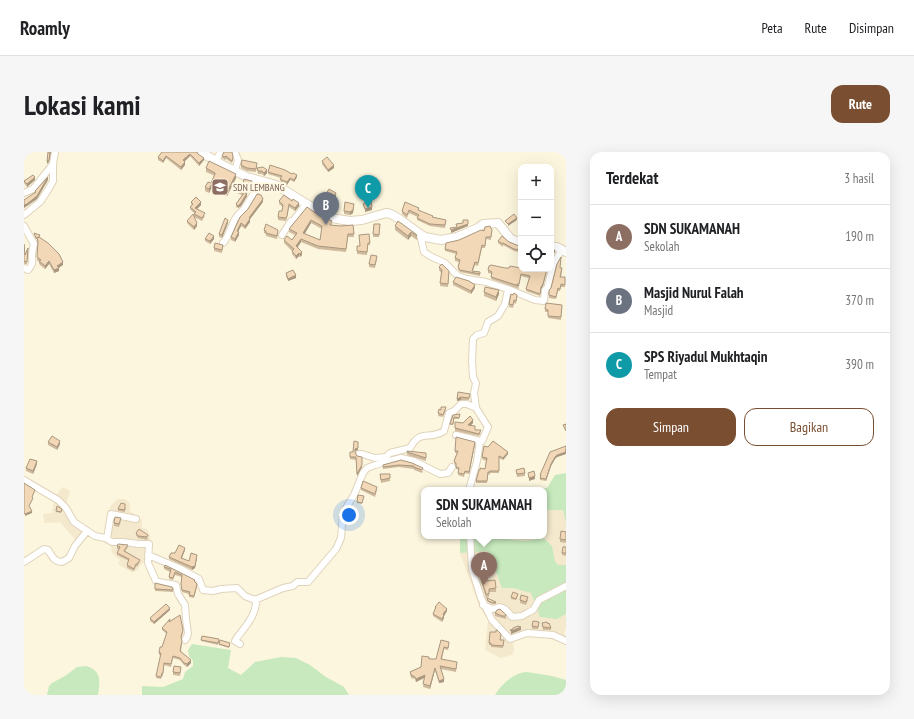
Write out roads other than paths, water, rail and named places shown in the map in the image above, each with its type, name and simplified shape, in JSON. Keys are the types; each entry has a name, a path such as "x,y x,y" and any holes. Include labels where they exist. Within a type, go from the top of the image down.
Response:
{"street":[{"path":"24,215 40,202 48,190 52,181 55,152"},
{"path":"201,152 215,161 247,177 276,185 332,218 350,221 362,220 386,213 398,218 425,237 441,240 457,237 478,228 483,224 498,223 511,239 518,242"},
{"path":"215,161 221,152"},
{"path":"235,152 238,160 235,171"},
{"path":"24,194 33,188 53,164"},
{"path":"223,243 231,231 234,220 243,210 254,191 268,182"},
{"path":"282,235 291,221 293,221 306,204"},
{"path":"24,226 34,244 32,265 28,270 24,268"},
{"path":"420,234 424,252 445,264 458,276 486,282 535,300 544,300 545,290 547,288 553,265 564,251 554,248"},
{"path":"470,487 477,461 480,441 482,441 488,427 476,408 474,393 476,383 473,377 472,361 473,338 477,334 484,333 488,322 498,316 505,304 508,289"},
{"path":"360,454 375,458 386,457 390,453 410,448 418,438 432,436 444,431 449,413 454,411 460,405 467,404 476,408"},
{"path":"456,435 480,441"},
{"path":"148,555 179,568 199,579 203,590 213,591 222,588 237,588 246,596 256,599 283,588 293,586 297,582 308,582 336,549 341,538 343,513 354,495 363,473 367,468 401,458 414,461 440,474 448,473 452,468"},
{"path":"24,480 58,500 66,508 74,522 97,537 107,539 110,542 139,544 148,543 148,563 156,581 176,585 178,594 186,605 188,633 185,640"},
{"path":"107,539 111,514 136,519"},
{"path":"24,562 44,549 48,550 57,562 62,562 69,558 76,544 87,530"},
{"path":"470,539 472,569 483,605 492,620 510,639 527,633 553,635 566,641"},
{"path":"483,605 492,609 499,606 509,611 512,617 522,616 532,610 539,600 566,586"},
{"path":"240,644 235,641 251,619 256,607 256,599"}],"place":[{"name":"SDN LEMBANG","path":"220,187"},
{"name":"SPS Riyadul Mukhtaqin","path":"368,208"},
{"name":"Masjid Nurul Falah","path":"326,225"},
{"name":"SDN SUKAMANAH","path":"484,585"}]}
